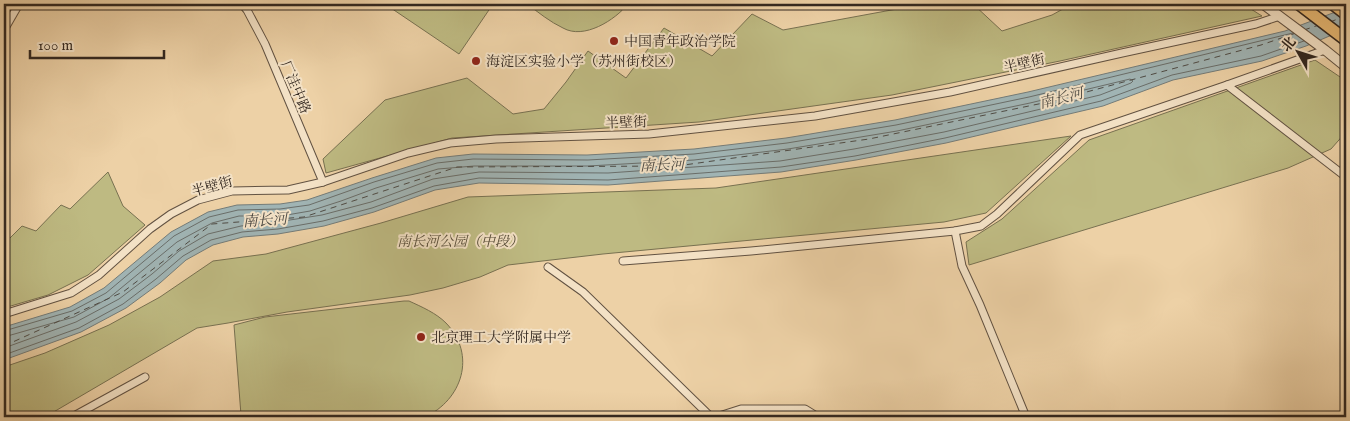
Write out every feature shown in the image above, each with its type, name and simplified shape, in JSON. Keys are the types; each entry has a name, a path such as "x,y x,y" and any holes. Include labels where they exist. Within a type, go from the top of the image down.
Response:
{"highway":[{"path":"1299,4 1345,39"},
{"path":"1333,4 1346,14"}],"street":[{"path":"4,30 19,4"},
{"name":"厂洼中路","path":"242,4 265,44 323,182"},
{"path":"1263,4 1284,18 1346,67"},
{"name":"半壁街","path":"4,314 71,292 99,275 150,229 171,214 198,200 232,191 288,190 323,182 408,153 450,143 496,139 649,134 815,116 950,92 1284,18"},
{"path":"623,261 751,251 955,231 981,226 997,214 1080,135 1325,50"},
{"path":"1227,85 1346,177"},
{"path":"955,231 962,266 1026,417"},
{"path":"548,267 583,292 711,417"},
{"path":"72,417 146,377"},
{"path":"716,417 741,408 796,408 805,409 818,417"}],"green space":[{"path":"385,4 493,4 459,54"},
{"path":"527,4 628,4 607,22 580,32 558,26"},
{"path":"924,4 973,4 1002,31 1052,15 1072,4 1243,4 1262,16 1060,61 892,95 699,122 452,138 326,173 323,159 385,100 467,78 513,114 544,109 588,51 626,78 664,28 712,56 752,14 783,30"},
{"path":"1315,60 1346,81 1346,132 1331,149 1288,168 969,265 966,242 1002,219 1089,140"},
{"name":"南长河公园（中段）","path":"1071,136 986,213 944,222 603,254 508,265 480,277 410,295 287,312 197,328 45,417 4,417 4,367 45,353 109,325 160,297 213,261 266,254 468,197 716,188"},
{"path":"108,172 123,206 145,225 88,275 48,295 4,308 4,244 22,226 36,231 61,205 70,209"},
{"path":"409,301 442,319 456,336 461,349 463,362 461,376 448,400 438,409 425,417 244,417 241,415 234,325 265,317"}],"water":[{"name":"南长河","path":"1346,8 1346,29 1306,46 1262,61 1173,80 1103,106 946,143 781,172 608,185 479,183 435,190 374,212 324,226 278,234 243,237 213,245 186,260 160,283 126,308 81,332 4,360 4,327 70,307 104,288 171,232 208,212 237,205 280,204 307,200 436,158 473,154 587,155 694,149 786,138 895,120 1028,92 1285,31"}],"ferry route":[{"path":"1330,22 1343,17"},
{"path":"1304,30 1319,25"},
{"path":"4,346 123,292 212,224 304,217 457,167 677,166 869,139 1053,101 1261,45 1296,33"}],"place":[{"name":"中国青年政治学院","path":"614,41"},
{"name":"海淀区实验小学（苏州街校区）","path":"476,61"},
{"name":"北京理工大学附属中学","path":"421,337"}]}
